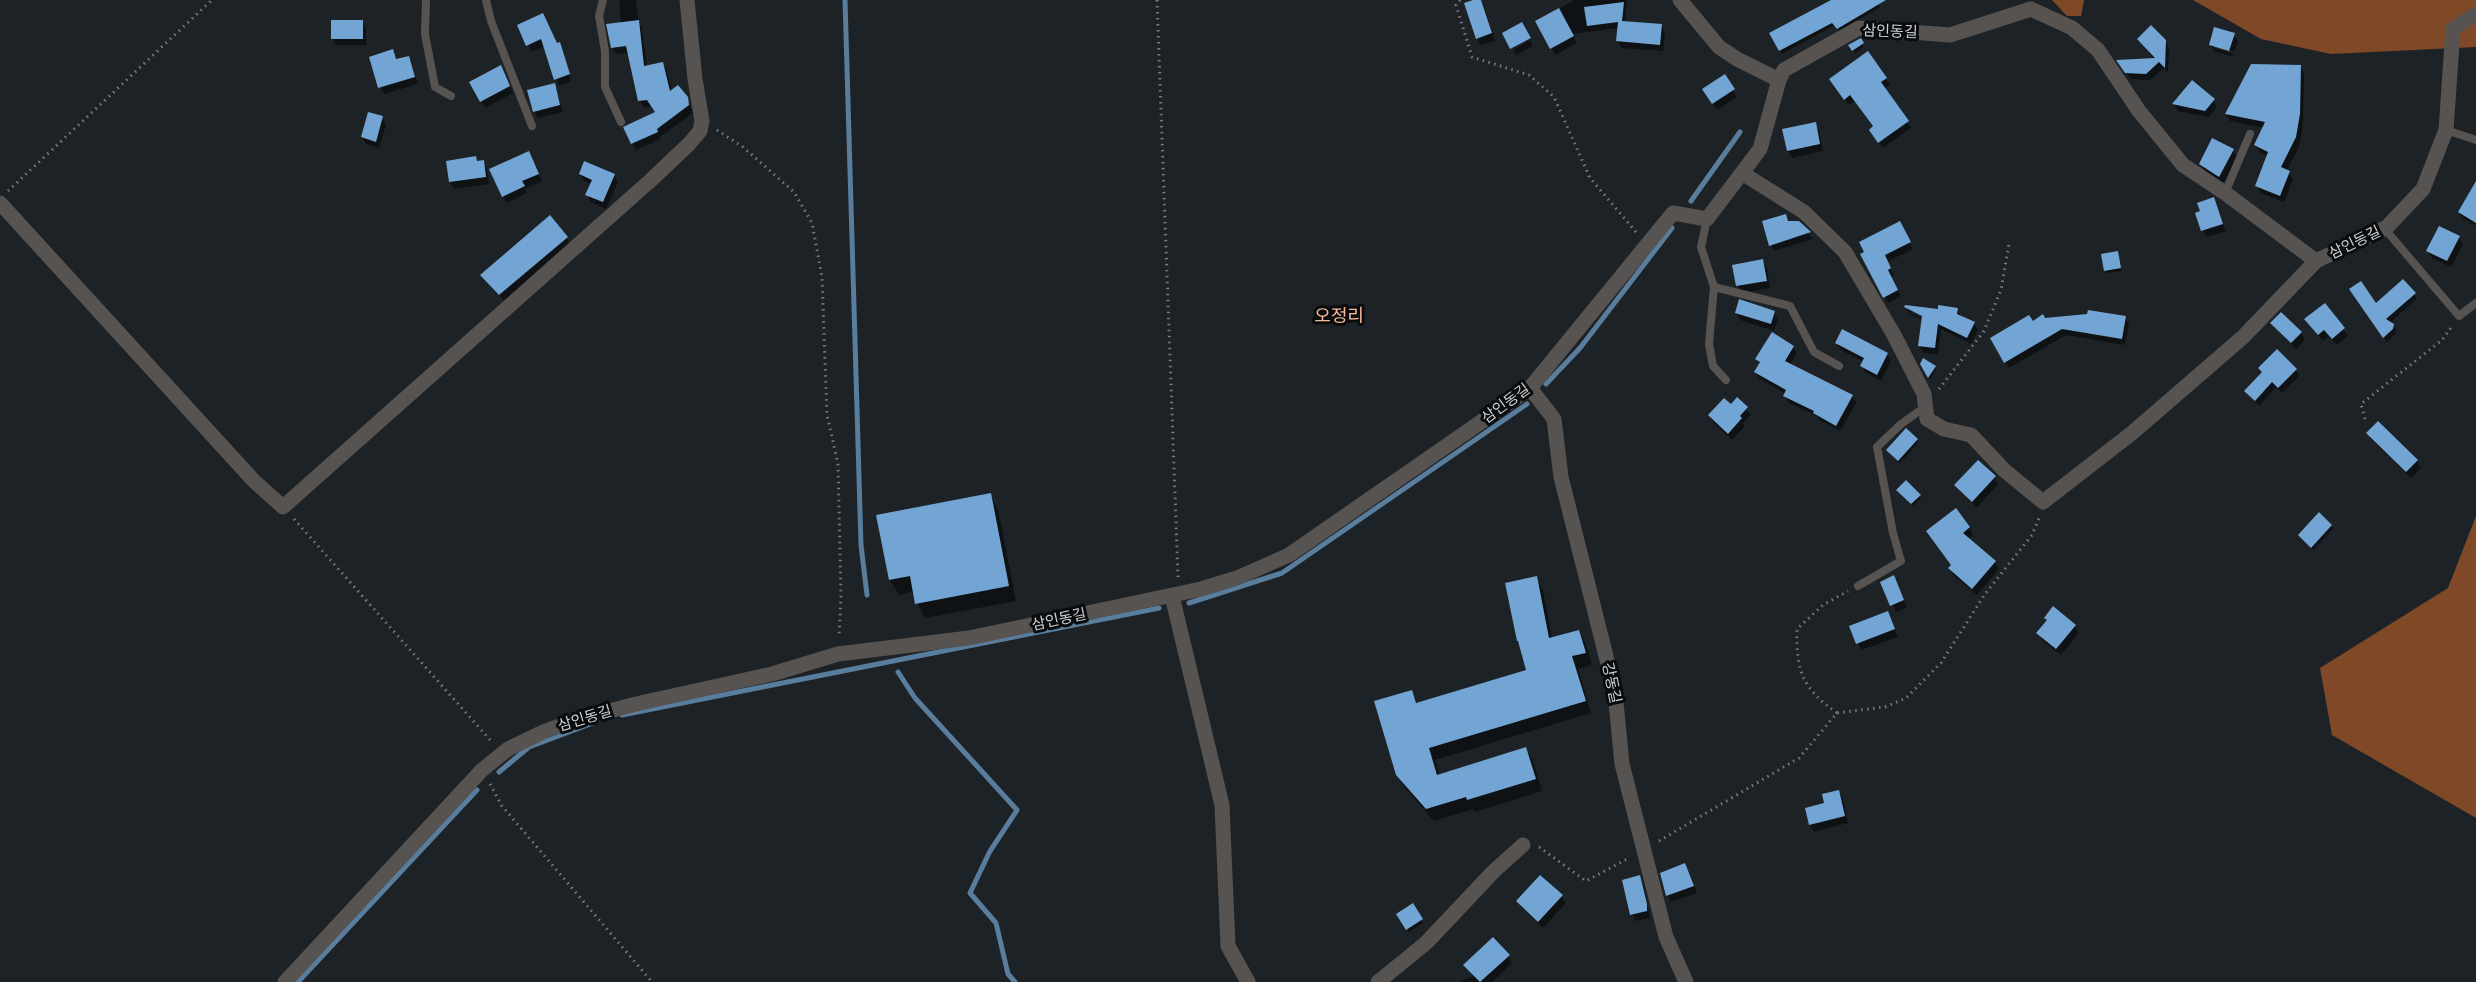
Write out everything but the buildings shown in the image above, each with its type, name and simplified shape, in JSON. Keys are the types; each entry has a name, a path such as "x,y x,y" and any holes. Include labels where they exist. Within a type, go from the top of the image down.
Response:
{"street":[{"path":"0,203 254,481 283,507 651,180 700,131 702,121 687,0"},
{"path":"1680,0 1719,47 1737,59 1779,80 1760,149 1707,219"},
{"name":"삼인동길","path":"1779,80 1784,70 1859,28 1950,35 2031,9 2072,28 2098,51 2139,111 2182,165 2225,193 2316,261 2384,228 2423,189 2446,130 2453,29 2476,14"},
{"path":"1742,173 1804,212 1845,252 1894,335 1923,394 1927,419 1944,429 1971,435 2004,470 2043,502 2132,433 2243,337 2316,261"},
{"name":"삼인동길","path":"285,982 482,770 502,753 543,732 576,720 636,704 772,674 838,654 969,638 1176,595 1237,578 1289,555 1530,388 1673,213 1707,219"},
{"name":"강동길","path":"1530,388 1554,419 1561,477 1615,692 1622,764 1666,937 1686,982"},
{"path":"1176,595 1222,804 1228,946 1248,982"},
{"path":"1378,982 1426,943 1494,871 1523,845"}],"lane":[{"path":"426,0 425,34 435,87 452,96"},
{"path":"486,0 491,21 532,126"},
{"path":"603,0 599,16 604,51 605,87 621,122"},
{"path":"2446,130 2476,140"},
{"path":"2225,193 2250,134"},
{"path":"1707,219 1701,247 1714,287 1709,344 1713,366 1726,380"},
{"path":"2384,228 2459,316 2476,303"},
{"path":"1714,287 1790,306 1814,352 1839,366"},
{"path":"1858,586 1902,561 1893,533 1877,447 1901,424 1925,407"}],"path":[{"path":"0,198 212,0"},
{"path":"1157,0 1176,595"},
{"path":"1460,0 1456,5 1472,57 1529,75 1554,97 1590,178 1647,245"},
{"path":"702,121 743,147 794,192 812,223 822,277 827,415 838,464 841,596 838,654"},
{"path":"1925,407 1984,331 2001,290 2009,244"},
{"path":"2365,419 2361,404 2442,340 2459,316"},
{"path":"1523,845 1542,847 1586,881 1799,758 1837,713 1885,707 1906,698 1941,663 1985,594 2032,535 2046,500"},
{"path":"283,507 502,753"},
{"path":"1837,713 1805,683 1796,654 1797,629 1823,605 1858,586"},
{"path":"482,770 502,806 652,982"}],"shaded area":[{"path":"2052,0 2084,0 2081,16 2067,16"},
{"path":"2193,0 2476,0 2476,47 2331,54 2261,39"},
{"path":"2476,516 2476,818 2332,735 2320,668 2448,588"}],"waterway":[{"path":"845,0 861,545 867,595"},
{"path":"1691,201 1740,132"},
{"path":"1546,384 1580,348 1672,228"},
{"path":"1189,603 1282,573 1527,404"},
{"path":"622,715 1159,608"},
{"path":"898,672 915,698 1017,810 990,851 970,893 996,923 1008,974 1015,982"},
{"path":"499,772 529,747 593,723"},
{"path":"298,982 477,790"}],"district":[{"name":"오정리","path":"1339,317"}]}
